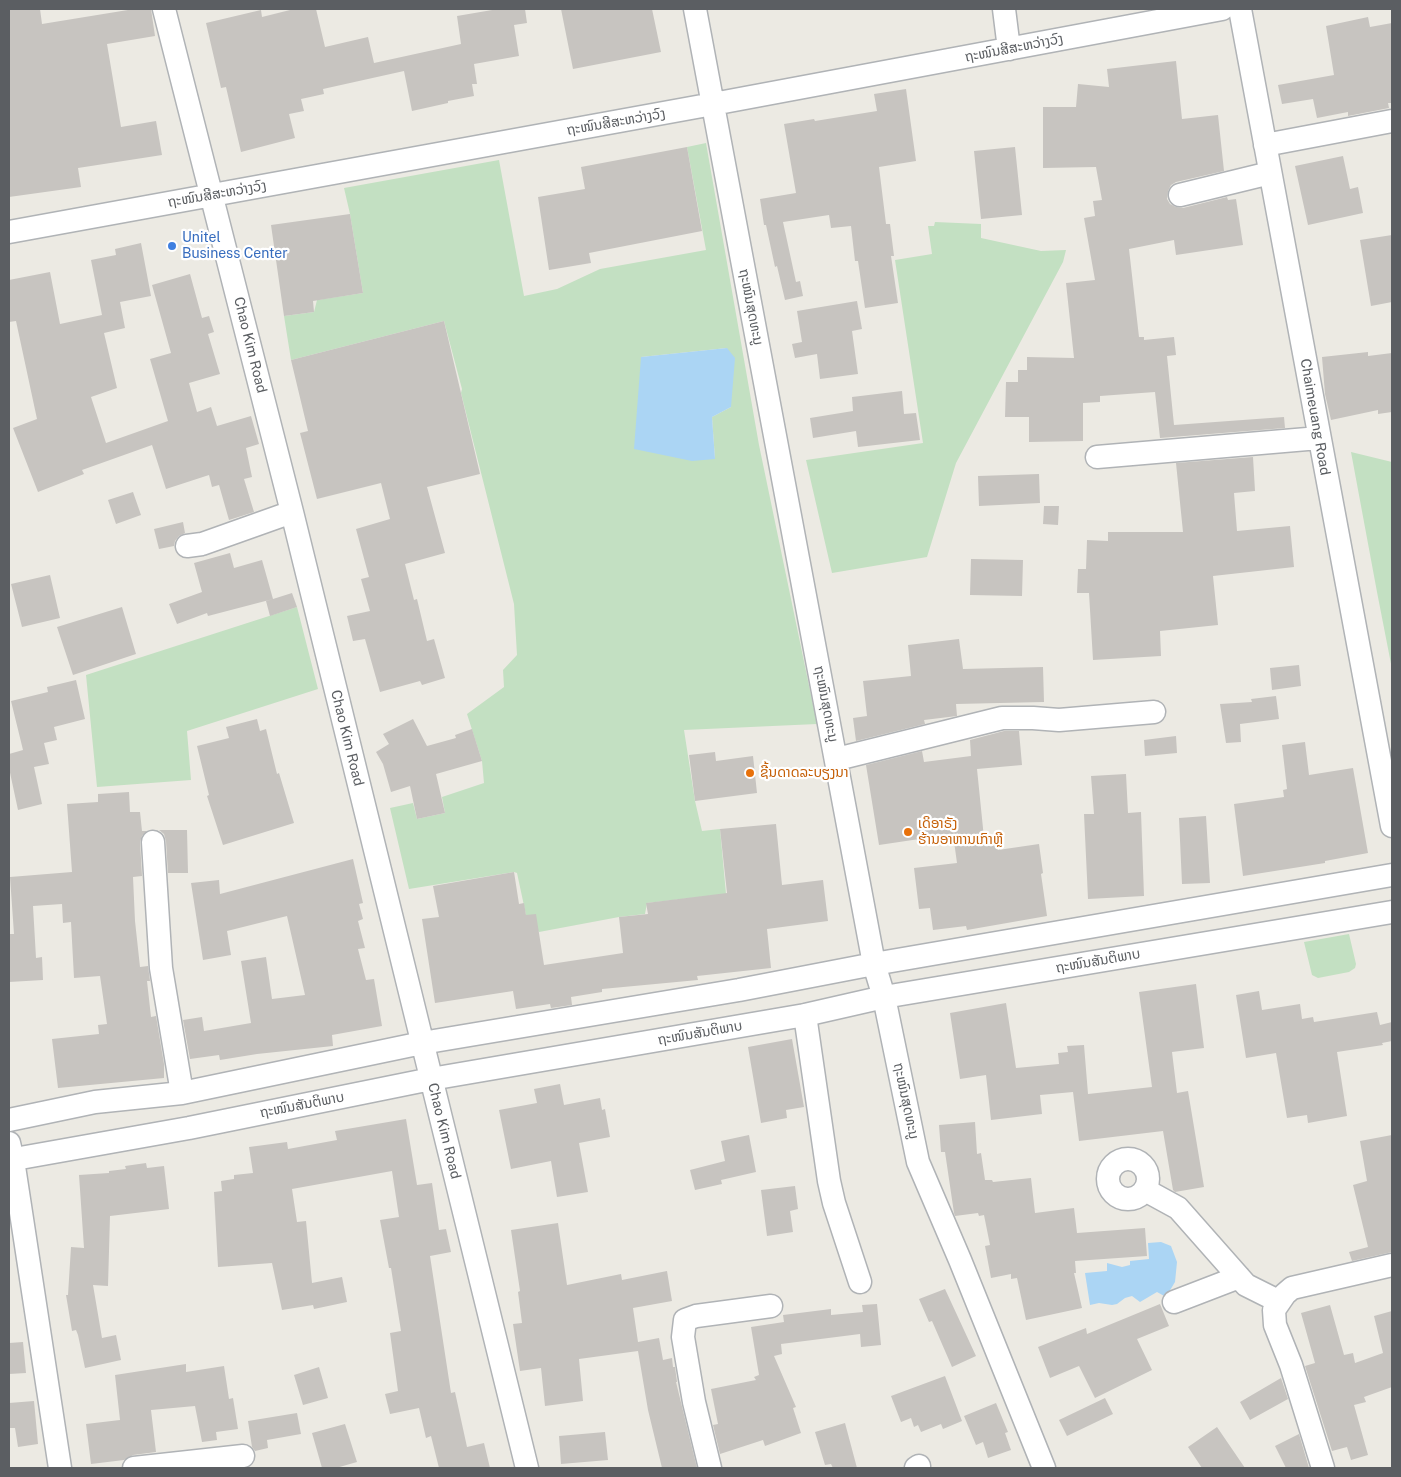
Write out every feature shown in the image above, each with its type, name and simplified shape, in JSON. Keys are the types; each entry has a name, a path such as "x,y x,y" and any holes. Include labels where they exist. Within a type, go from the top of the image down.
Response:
{"street":[{"name":"Chao Kim Road","path":"164,9 292,512 527,1468"},
{"name":"ຖະໜົນສຸດທະນູ","path":"695,9 874,964 884,997 918,1162 960,1260 1044,1468"},
{"path":"1004,9 1009,49"},
{"name":"ຖະໜົນສີສະຫວ່າງວົງ","path":"9,232 1222,9"},
{"name":"Chaimeuang Road","path":"1240,9 1392,826"},
{"path":"1180,195 1268,159 1392,121"},
{"path":"1268,159 1340,146"},
{"path":"1097,456 1319,438"},
{"path":"186,546 202,544 292,512"},
{"path":"837,759 1002,718 1059,720 1154,712"},
{"path":"153,842 161,968 182,1093"},
{"path":"9,1120 94,1102 182,1093 422,1043 739,990 874,964 1392,875"},
{"name":"ຖະໜົນສັນຕິພາບ","path":"10,1154 179,1130 431,1080 805,1014 884,997 1392,912"},
{"path":"805,1014 829,1181 834,1203 860,1282"},
{"path":"10,1154 60,1468"},
{"path":"1145,1190 1178,1208 1246,1285 1278,1302"},
{"path":"1323,1468 1291,1365 1275,1325 1274,1310 1278,1302 1292,1288 1392,1265"},
{"path":"1174,1302 1239,1277"},
{"path":"710,1468 694,1402 683,1337 685,1320 696,1316 771,1306"},
{"path":"134,1468 243,1456"}],"green space":[{"path":"706,143 759,445 817,724 684,730 695,801 702,831 720,829 726,894 647,903 645,914 539,932 526,915 517,873 514,872 409,889 390,808 413,803 417,819 445,813 442,797 484,783 482,761 467,714 504,687 503,670 517,655 514,604 444,321 291,360 284,316 314,312 317,300 363,293 344,188 499,160 524,296 557,289 600,269 706,250 687,147","holes":["727,348 731,407 712,417 715,459 641,357"]},
{"path":"935,222 981,224 981,238 1041,251 1066,250 1063,262 956,463 927,557 832,573 806,460 923,443 895,260 932,254 928,226 934,226"},
{"path":"1351,452 1392,462 1392,669 1377,592"},
{"path":"297,607 318,689 187,731 191,780 97,787 86,675"},
{"path":"1349,934 1356,964 1355,968 1349,972 1318,978 1312,975 1304,942"}],"water":[{"path":"727,348 735,358 731,407 712,417 715,459 692,461 634,449 641,357"},
{"path":"1161,1242 1171,1246 1177,1262 1175,1282 1166,1297 1157,1292 1140,1302 1132,1296 1125,1298 1117,1304 1099,1303 1090,1305 1085,1273 1107,1271 1107,1263 1122,1267 1130,1265 1130,1261 1149,1259 1148,1243"}],"building":[{"path":"9,9 40,9 42,24 134,9 151,9 155,36 107,44 121,127 156,121 162,155 78,168 81,187 9,197"},
{"path":"294,9 316,9 325,47 368,37 374,63 461,44 457,16 498,9 525,9 527,23 514,25 519,56 474,64 477,84 472,84 474,96 412,111 404,71 323,89 324,94 301,99 304,111 289,114 295,138 241,152 226,87 221,88 206,23 261,10 262,17"},
{"path":"561,9 652,9 661,52 573,69"},
{"path":"1368,17 1370,27 1392,23 1392,103 1388,103 1389,108 1348,116 1348,112 1317,118 1313,99 1282,104 1278,85 1334,75 1326,26"},
{"path":"1176,61 1182,119 1218,115 1224,171 1176,182 1171,185 1167,199 1170,204 1183,208 1227,197 1228,200 1236,199 1243,245 1176,255 1174,240 1129,249 1139,337 1144,337 1144,340 1174,337 1176,355 1167,356 1174,425 1284,417 1285,428 1160,438 1155,392 1100,396 1100,402 1083,403 1083,441 1029,442 1029,417 1005,417 1006,382 1018,382 1018,370 1027,370 1027,357 1074,358 1066,283 1095,280 1084,218 1095,216 1093,201 1102,200 1096,167 1043,168 1043,107 1076,107 1078,84 1109,87 1107,69"},
{"path":"906,89 916,161 879,167 886,224 890,224 894,256 891,256 898,303 865,308 858,261 855,261 851,226 831,228 829,215 783,222 796,282 800,281 803,296 785,300 777,266 775,267 766,225 764,225 760,199 796,193 784,124 877,111 874,94"},
{"path":"687,147 702,231 589,253 591,263 549,270 538,197 585,189 581,167"},
{"path":"1015,147 1022,215 981,219 974,151"},
{"path":"1343,156 1350,189 1358,187 1363,213 1308,225 1295,166"},
{"path":"350,214 363,293 313,301 314,312 284,316 271,225"},
{"path":"1392,235 1392,302 1371,306 1360,240"},
{"path":"141,243 151,296 120,302 125,328 104,333 117,388 91,397 106,443 168,421 150,359 171,353 152,285 190,274 202,318 209,316 214,332 208,334 220,374 189,383 197,412 211,407 217,426 251,416 259,444 246,448 252,477 244,479 254,512 229,520 219,485 212,487 209,475 166,489 152,445 82,470 84,474 38,492 13,428 37,419 16,321 9,322 9,280 50,272 60,324 102,315 91,260 116,255 115,249"},
{"path":"857,301 862,329 852,331 858,374 820,379 817,354 795,358 792,344 802,342 797,311"},
{"path":"444,321 480,474 427,487 445,553 405,564 414,600 417,599 427,641 434,639 445,678 422,685 420,681 380,692 365,639 353,641 347,616 370,611 361,579 369,577 356,529 390,519 381,483 317,499 300,433 308,431 291,360"},
{"path":"1368,352 1368,356 1392,353 1392,412 1378,414 1378,410 1331,420 1325,394 1322,357"},
{"path":"902,391 904,414 916,413 920,440 858,447 856,431 813,438 810,418 853,411 852,397"},
{"path":"1253,457 1255,491 1234,493 1237,531 1290,526 1294,567 1213,576 1218,625 1160,631 1161,656 1093,660 1089,593 1077,593 1078,569 1086,569 1087,540 1108,541 1108,532 1183,532 1176,463"},
{"path":"1039,474 1040,503 979,506 978,476"},
{"path":"133,492 141,515 116,524 108,500"},
{"path":"1044,506 1059,506 1058,525 1043,524"},
{"path":"183,522 185,533 179,536 174,546 159,549 154,529"},
{"path":"230,553 234,568 262,560 273,599 208,616 207,613 177,624 169,604 202,592 194,563"},
{"path":"971,559 1023,560 1022,596 970,595"},
{"path":"50,575 60,618 22,627 11,584"},
{"path":"292,593 297,607 270,616 266,601"},
{"path":"122,607 136,654 73,675 57,627"},
{"path":"959,639 963,669 1043,667 1044,702 956,704 957,716 924,720 925,724 856,741 853,718 867,716 863,681 911,676 908,645"},
{"path":"1299,665 1301,686 1272,690 1270,668"},
{"path":"76,680 85,719 54,727 57,740 44,743 49,764 34,767 42,804 18,810 9,768 9,754 23,750 11,701 48,692 47,687"},
{"path":"1276,696 1279,719 1240,724 1241,742 1226,743 1220,704 1252,702 1251,699"},
{"path":"257,719 260,731 266,729 277,774 279,773 294,823 223,845 207,796 209,795 197,746 229,738 226,727"},
{"path":"413,719 427,746 456,738 455,735 472,729 482,761 436,774 445,813 417,819 410,786 391,792 383,764 376,752 389,744 383,734"},
{"path":"1004,731 1019,731 1022,765 977,769 984,838 996,836 998,850 1039,844 1047,916 967,930 966,926 933,930 930,908 919,909 914,868 957,863 953,834 879,845 866,765 922,751 924,762 971,756 970,740"},
{"path":"1176,736 1177,753 1145,756 1144,740"},
{"path":"1305,742 1309,775 1353,768 1368,853 1325,861 1325,863 1243,876 1234,804 1284,797 1283,790 1287,789 1282,745"},
{"path":"715,752 716,761 753,756 757,793 695,801 689,755"},
{"path":"1126,774 1128,813 1141,812 1144,896 1088,899 1084,814 1094,814 1091,776"},
{"path":"129,792 130,812 140,812 142,831 147,831 142,836 140,842 142,876 133,877 135,921 140,967 148,966 150,981 147,981 151,1017 156,1016 164,1064 164,1078 58,1088 52,1039 99,1034 98,1025 107,1024 100,976 74,978 71,922 63,923 62,904 33,906 36,958 42,957 43,980 9,982 9,934 14,934 10,877 72,872 67,804 98,802 98,794"},
{"path":"1206,816 1210,883 1182,884 1179,818"},
{"path":"776,824 782,885 823,880 828,921 767,929 771,968 697,976 698,980 602,989 602,992 571,997 572,1005 551,1008 550,1004 516,1009 513,991 435,1003 422,919 439,917 433,886 514,872 519,904 524,903 526,915 536,914 544,965 623,953 619,917 648,914 646,903 727,893 720,829"},
{"path":"159,830 187,830 188,873 168,873 166,841 164,834"},
{"path":"353,859 363,903 359,904 363,919 358,921 365,948 358,949 366,980 374,979 382,1026 332,1035 333,1046 220,1060 219,1055 190,1059 183,1020 202,1017 204,1031 251,1023 241,961 266,957 272,999 305,995 287,916 227,931 231,955 203,960 191,883 219,880 220,894"},
{"path":"1196,984 1204,1048 1172,1052 1177,1093 1188,1091 1204,1187 1175,1192 1173,1190 1163,1131 1079,1141 1073,1092 1040,1095 1042,1114 991,1120 986,1075 960,1079 950,1013 1006,1003 1016,1068 1059,1064 1058,1053 1068,1052 1067,1046 1084,1045 1088,1094 1152,1087 1139,992"},
{"path":"1259,991 1262,1010 1300,1004 1302,1019 1313,1017 1314,1022 1377,1012 1380,1025 1392,1022 1392,1041 1382,1043 1383,1045 1337,1052 1347,1116 1308,1123 1307,1115 1287,1118 1276,1053 1246,1058 1236,995"},
{"path":"792,1039 804,1107 786,1110 787,1118 761,1123 748,1047"},
{"path":"560,1084 564,1105 600,1098 602,1110 605,1109 610,1137 579,1143 588,1192 557,1197 551,1161 511,1169 499,1110 537,1103 534,1089"},
{"path":"406,1119 417,1185 432,1183 439,1230 446,1229 451,1252 430,1256 451,1393 455,1392 467,1447 484,1443 490,1468 439,1468 431,1436 426,1438 419,1408 390,1414 385,1394 398,1391 390,1333 401,1331 391,1268 389,1268 380,1220 399,1217 392,1171 292,1189 297,1222 306,1221 312,1283 342,1277 347,1302 314,1309 313,1305 282,1310 272,1263 218,1267 214,1192 222,1191 221,1181 234,1179 234,1175 253,1173 249,1147 287,1142 288,1149 337,1140 335,1131"},
{"path":"975,1122 977,1154 981,1153 985,1180 992,1180 993,1182 1031,1178 1035,1213 1074,1208 1077,1233 1145,1228 1147,1256 1075,1261 1076,1273 1074,1273 1082,1308 1026,1320 1017,1278 1011,1279 1011,1274 991,1278 985,1246 990,1245 984,1215 979,1216 978,1213 955,1216 954,1213 945,1152 941,1152 939,1125"},
{"path":"749,1135 756,1172 721,1180 722,1184 695,1190 690,1170 725,1161 721,1141"},
{"path":"1392,1135 1392,1252 1352,1261 1349,1252 1368,1247 1353,1185 1367,1181 1360,1141"},
{"path":"146,1163 147,1168 164,1166 169,1209 110,1216 108,1286 93,1285 102,1338 116,1335 121,1360 85,1368 78,1335 76,1330 72,1331 66,1295 68,1295 71,1247 84,1248 79,1175 109,1173 109,1171 126,1169 125,1166"},
{"path":"795,1186 798,1209 790,1211 793,1232 767,1236 761,1190"},
{"path":"558,1223 567,1285 621,1274 622,1280 667,1271 672,1301 633,1308 638,1342 659,1338 663,1360 672,1358 697,1468 662,1468 648,1410 638,1351 579,1359 583,1401 545,1406 541,1368 520,1371 513,1324 522,1323 518,1292 520,1291 511,1230"},
{"path":"945,1289 976,1356 952,1367 932,1321 929,1322 919,1299"},
{"path":"877,1304 881,1345 861,1347 860,1334 781,1344 782,1354 774,1356 796,1407 793,1408 801,1433 765,1446 763,1440 720,1454 713,1425 718,1424 711,1389 756,1380 754,1377 759,1375 751,1327 784,1322 783,1315 831,1309 831,1315 863,1312 862,1305"},
{"path":"1160,1304 1169,1326 1137,1339 1152,1370 1095,1398 1079,1366 1050,1378 1038,1347 1086,1328 1087,1334"},
{"path":"1330,1305 1344,1355 1353,1353 1355,1363 1383,1353 1374,1316 1392,1311 1392,1387 1364,1397 1366,1402 1354,1405 1368,1455 1351,1460 1347,1447 1332,1451 1305,1366 1315,1363 1301,1313"},
{"path":"23,1342 26,1373 9,1374 9,1343"},
{"path":"186,1364 186,1372 224,1366 229,1399 233,1398 238,1429 216,1432 217,1440 202,1442 195,1406 151,1410 156,1452 133,1455 124,1460 91,1464 86,1424 120,1420 115,1375"},
{"path":"319,1367 328,1398 303,1405 294,1375"},
{"path":"945,1376 962,1421 943,1429 941,1424 921,1432 918,1425 914,1427 911,1418 901,1422 891,1396"},
{"path":"1281,1378 1288,1399 1250,1420 1240,1402"},
{"path":"1105,1398 1113,1414 1067,1436 1059,1420"},
{"path":"34,1401 38,1444 18,1447 15,1428 9,1428 9,1403"},
{"path":"996,1403 1008,1432 1005,1433 1011,1450 988,1458 983,1442 976,1445 964,1416"},
{"path":"297,1413 301,1434 267,1440 268,1448 255,1451 252,1447 248,1421"},
{"path":"845,1423 857,1468 833,1468 831,1464 825,1465 815,1432"},
{"path":"345,1424 357,1462 336,1468 322,1468 312,1433"},
{"path":"1217,1427 1245,1468 1202,1468 1188,1447"},
{"path":"605,1432 608,1460 561,1464 559,1436"},
{"path":"1299,1434 1309,1468 1286,1468 1275,1446"}],"place":[{"name":"Unitel Business Center","path":"172,246"},
{"name":"ຊີ້ນດາດລະບຽງນາ","path":"750,773"},
{"name":"ເດິອາຣັງ ຮ້ານອາຫານເກົາຫຼີ","path":"908,832"}]}
